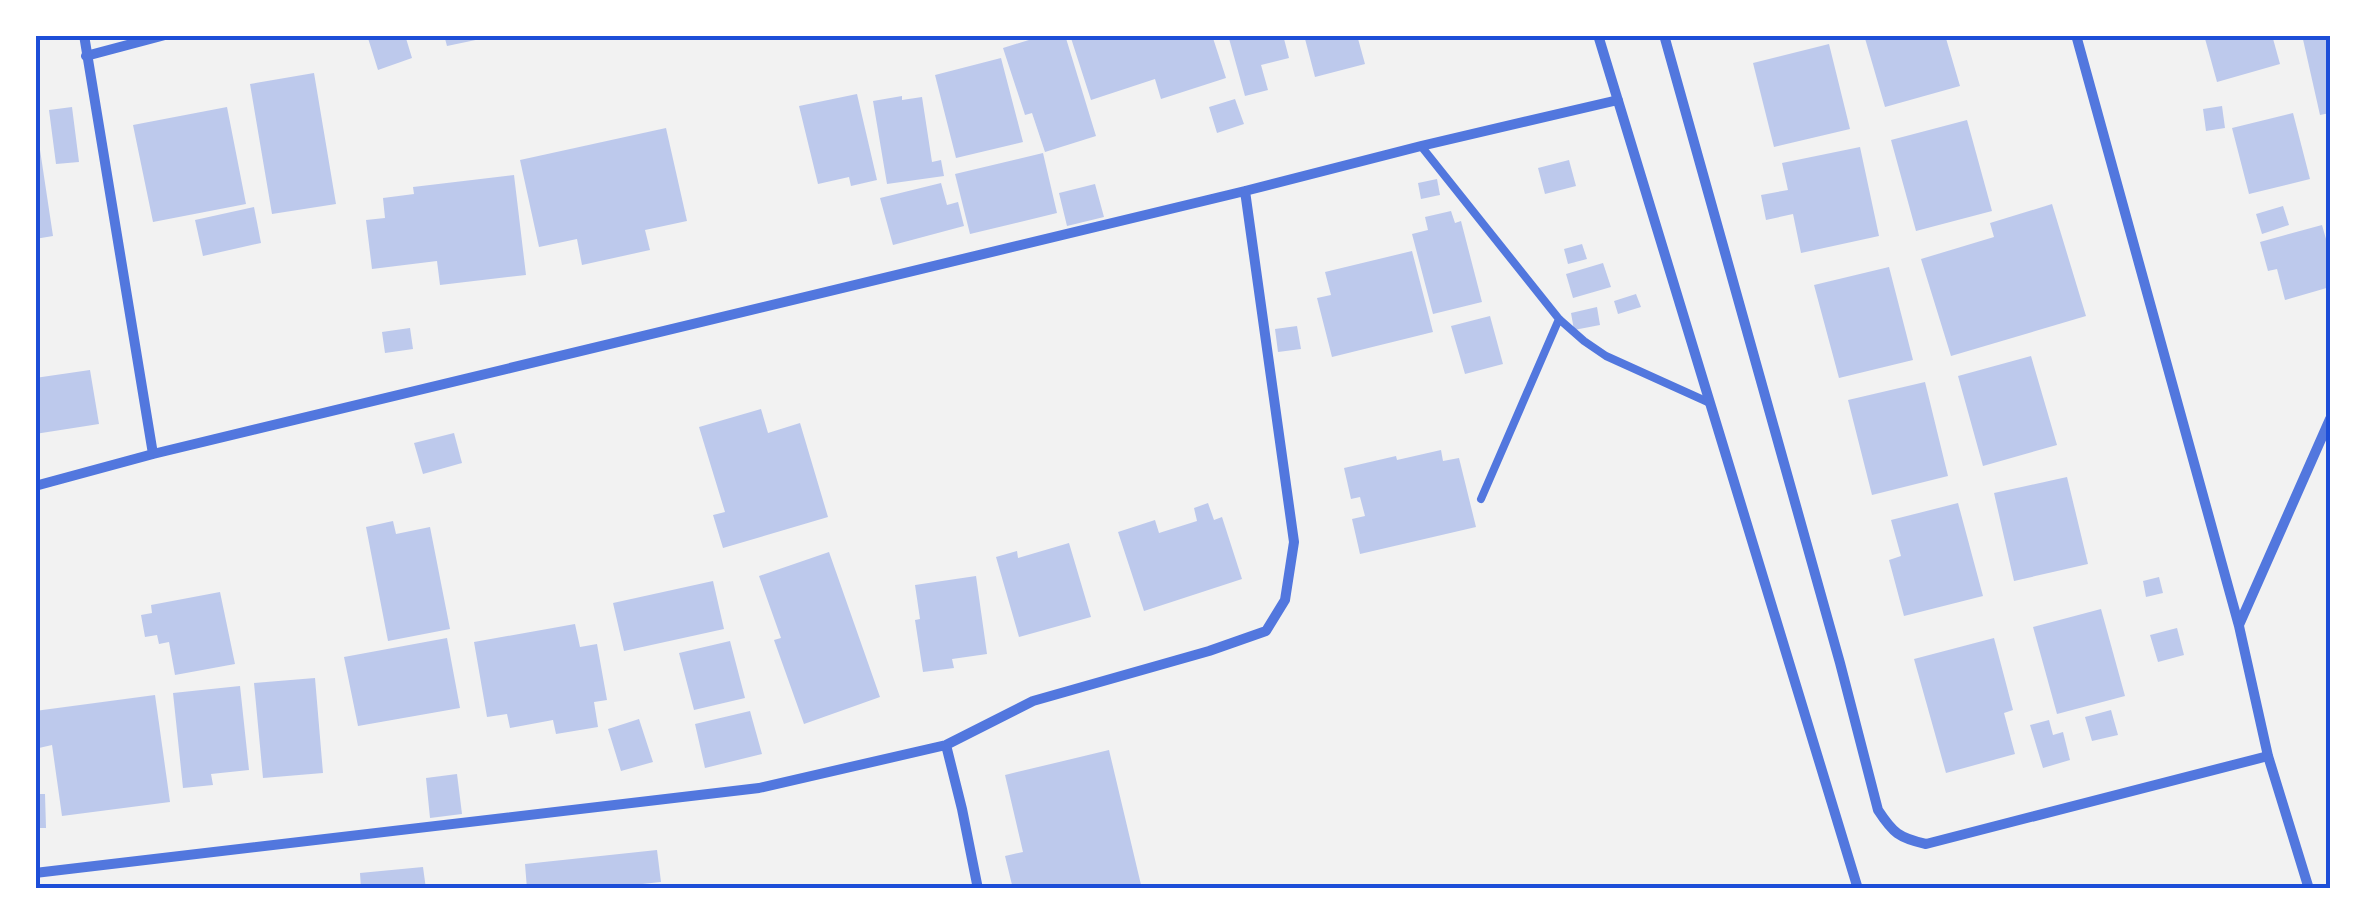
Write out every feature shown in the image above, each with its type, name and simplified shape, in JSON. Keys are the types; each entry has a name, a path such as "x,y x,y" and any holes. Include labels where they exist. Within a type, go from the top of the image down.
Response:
{"street":[{"path":"84,35 153,454"},
{"path":"86,56 165,35"},
{"path":"1598,35 1858,889"},
{"path":"1664,35 1878,810 1890,828 1904,839 1926,844 2268,756"},
{"path":"2076,35 2239,626 2268,756 2308,889"},
{"path":"35,486 153,454 1618,100"},
{"path":"35,872 759,788 946,746 1034,701 1266,631 1285,600 1294,542 1244,191"},
{"path":"2239,626 2330,419"},
{"path":"946,746 978,889"}],"lane":[{"path":"1421,146 1559,319 1606,356 1710,404"},
{"path":"1482,500 1559,319"}],"building":[{"path":"367,35 405,35 412,58 378,70"},
{"path":"444,35 490,35 490,37 447,46"},
{"path":"1045,35 1065,35 1096,136 1045,152 1032,113 1025,115 1003,48"},
{"path":"1070,35 1212,35 1226,78 1161,99 1155,79 1091,100"},
{"path":"1228,35 1283,35 1289,58 1261,65 1268,90 1245,96"},
{"path":"1304,35 1357,35 1365,64 1315,77"},
{"path":"1864,35 1945,35 1960,86 1885,107"},
{"path":"2204,35 2272,35 2280,64 2217,82"},
{"path":"2302,35 2330,35 2330,113 2320,115"},
{"path":"1829,44 1850,129 1774,147 1753,63"},
{"path":"1001,58 1023,142 956,158 935,75"},
{"path":"314,73 336,204 272,214 250,84"},
{"path":"857,94 877,180 851,186 849,177 818,184 799,106"},
{"path":"902,96 902,100 922,97 932,162 941,160 944,176 887,184 873,101"},
{"path":"1235,99 1244,124 1217,133 1209,107"},
{"path":"2222,106 2225,128 2206,131 2203,109"},
{"path":"72,107 79,162 56,164 49,110"},
{"path":"227,107 246,204 153,222 133,125"},
{"path":"2293,113 2310,179 2249,194 2232,128"},
{"path":"1967,120 1992,211 1916,231 1891,140"},
{"path":"666,128 687,221 645,230 650,250 582,265 577,239 539,247 520,160"},
{"path":"35,130 53,236 35,239"},
{"path":"1860,147 1879,236 1801,253 1793,214 1766,220 1761,195 1788,190 1782,163"},
{"path":"1043,153 1057,213 970,234 955,174"},
{"path":"1569,160 1576,186 1545,194 1538,168"},
{"path":"514,175 526,275 440,285 437,261 372,269 366,220 385,218 383,198 414,194 413,187"},
{"path":"1437,179 1440,195 1421,199 1418,183"},
{"path":"941,183 947,205 958,202 964,226 893,245 880,198"},
{"path":"1095,184 1104,217 1067,226 1059,193"},
{"path":"2052,204 2086,316 1951,356 1921,259 1994,237 1990,223"},
{"path":"2283,206 2289,225 2262,234 2256,214"},
{"path":"254,207 261,243 203,256 195,220"},
{"path":"1451,211 1455,223 1461,221 1482,302 1433,314 1412,234 1428,230 1425,217"},
{"path":"2322,225 2330,253 2330,287 2285,300 2277,269 2268,271 2260,242"},
{"path":"1582,244 1587,259 1568,264 1564,249"},
{"path":"1412,251 1433,332 1332,357 1317,298 1331,295 1325,272"},
{"path":"1603,263 1611,287 1573,298 1566,274"},
{"path":"1889,267 1913,360 1839,378 1814,285"},
{"path":"1636,294 1641,307 1618,314 1614,301"},
{"path":"1597,307 1600,325 1574,330 1571,313"},
{"path":"1490,316 1503,364 1465,374 1451,326"},
{"path":"1297,326 1301,349 1278,352 1275,329"},
{"path":"410,328 413,349 385,353 382,332"},
{"path":"2031,356 2057,445 1983,466 1958,376"},
{"path":"90,370 99,424 35,434 35,378"},
{"path":"1925,382 1948,476 1872,495 1848,400"},
{"path":"761,409 768,433 800,423 828,517 723,548 713,515 725,512 699,427"},
{"path":"454,433 462,463 423,474 414,443"},
{"path":"1441,450 1443,461 1459,458 1476,527 1360,554 1352,519 1365,516 1360,497 1351,499 1344,468"},
{"path":"2067,477 2088,564 2014,581 1994,493"},
{"path":"1208,503 1214,520 1222,517 1242,579 1144,611 1118,532 1155,520 1159,533 1197,521 1194,508"},
{"path":"1958,503 1983,596 1904,616 1889,560 1901,556 1891,520"},
{"path":"393,521 396,534 430,527 450,629 388,641 366,527"},
{"path":"1069,543 1091,617 1019,637 996,557 1017,551 1018,558"},
{"path":"829,552 880,697 804,724 774,640 781,638 759,576"},
{"path":"976,576 987,654 952,659 954,668 923,672 915,620 920,619 915,585"},
{"path":"2159,577 2163,593 2146,597 2143,581"},
{"path":"713,581 724,629 624,651 613,603"},
{"path":"220,592 235,664 175,675 169,642 159,644 157,635 145,637 141,615 152,613 151,605"},
{"path":"2101,609 2125,696 2057,714 2033,627"},
{"path":"575,624 580,647 597,644 607,700 594,702 598,727 556,734 553,720 510,728 507,714 487,717 474,642"},
{"path":"2177,628 2184,655 2158,662 2150,635"},
{"path":"447,638 460,708 358,726 344,657"},
{"path":"1994,638 2013,710 2004,713 2015,754 1946,773 1914,659"},
{"path":"730,641 745,698 694,710 679,653"},
{"path":"315,678 323,773 263,778 254,683"},
{"path":"240,686 249,770 211,774 213,785 183,788 173,693"},
{"path":"155,695 170,802 62,816 52,745 39,748 35,711"},
{"path":"2111,710 2118,735 2092,741 2085,717"},
{"path":"750,711 762,754 705,768 695,724"},
{"path":"639,719 653,762 621,771 608,729"},
{"path":"2049,720 2053,735 2063,732 2070,760 2043,768 2030,725"},
{"path":"1109,750 1142,889 1013,889 1005,856 1023,852 1005,775"},
{"path":"457,774 462,814 430,818 426,778"},
{"path":"35,794 45,794 46,828 35,828"},
{"path":"657,850 661,882 595,889 527,889 525,864"},
{"path":"423,867 426,889 361,889 360,873"}]}
